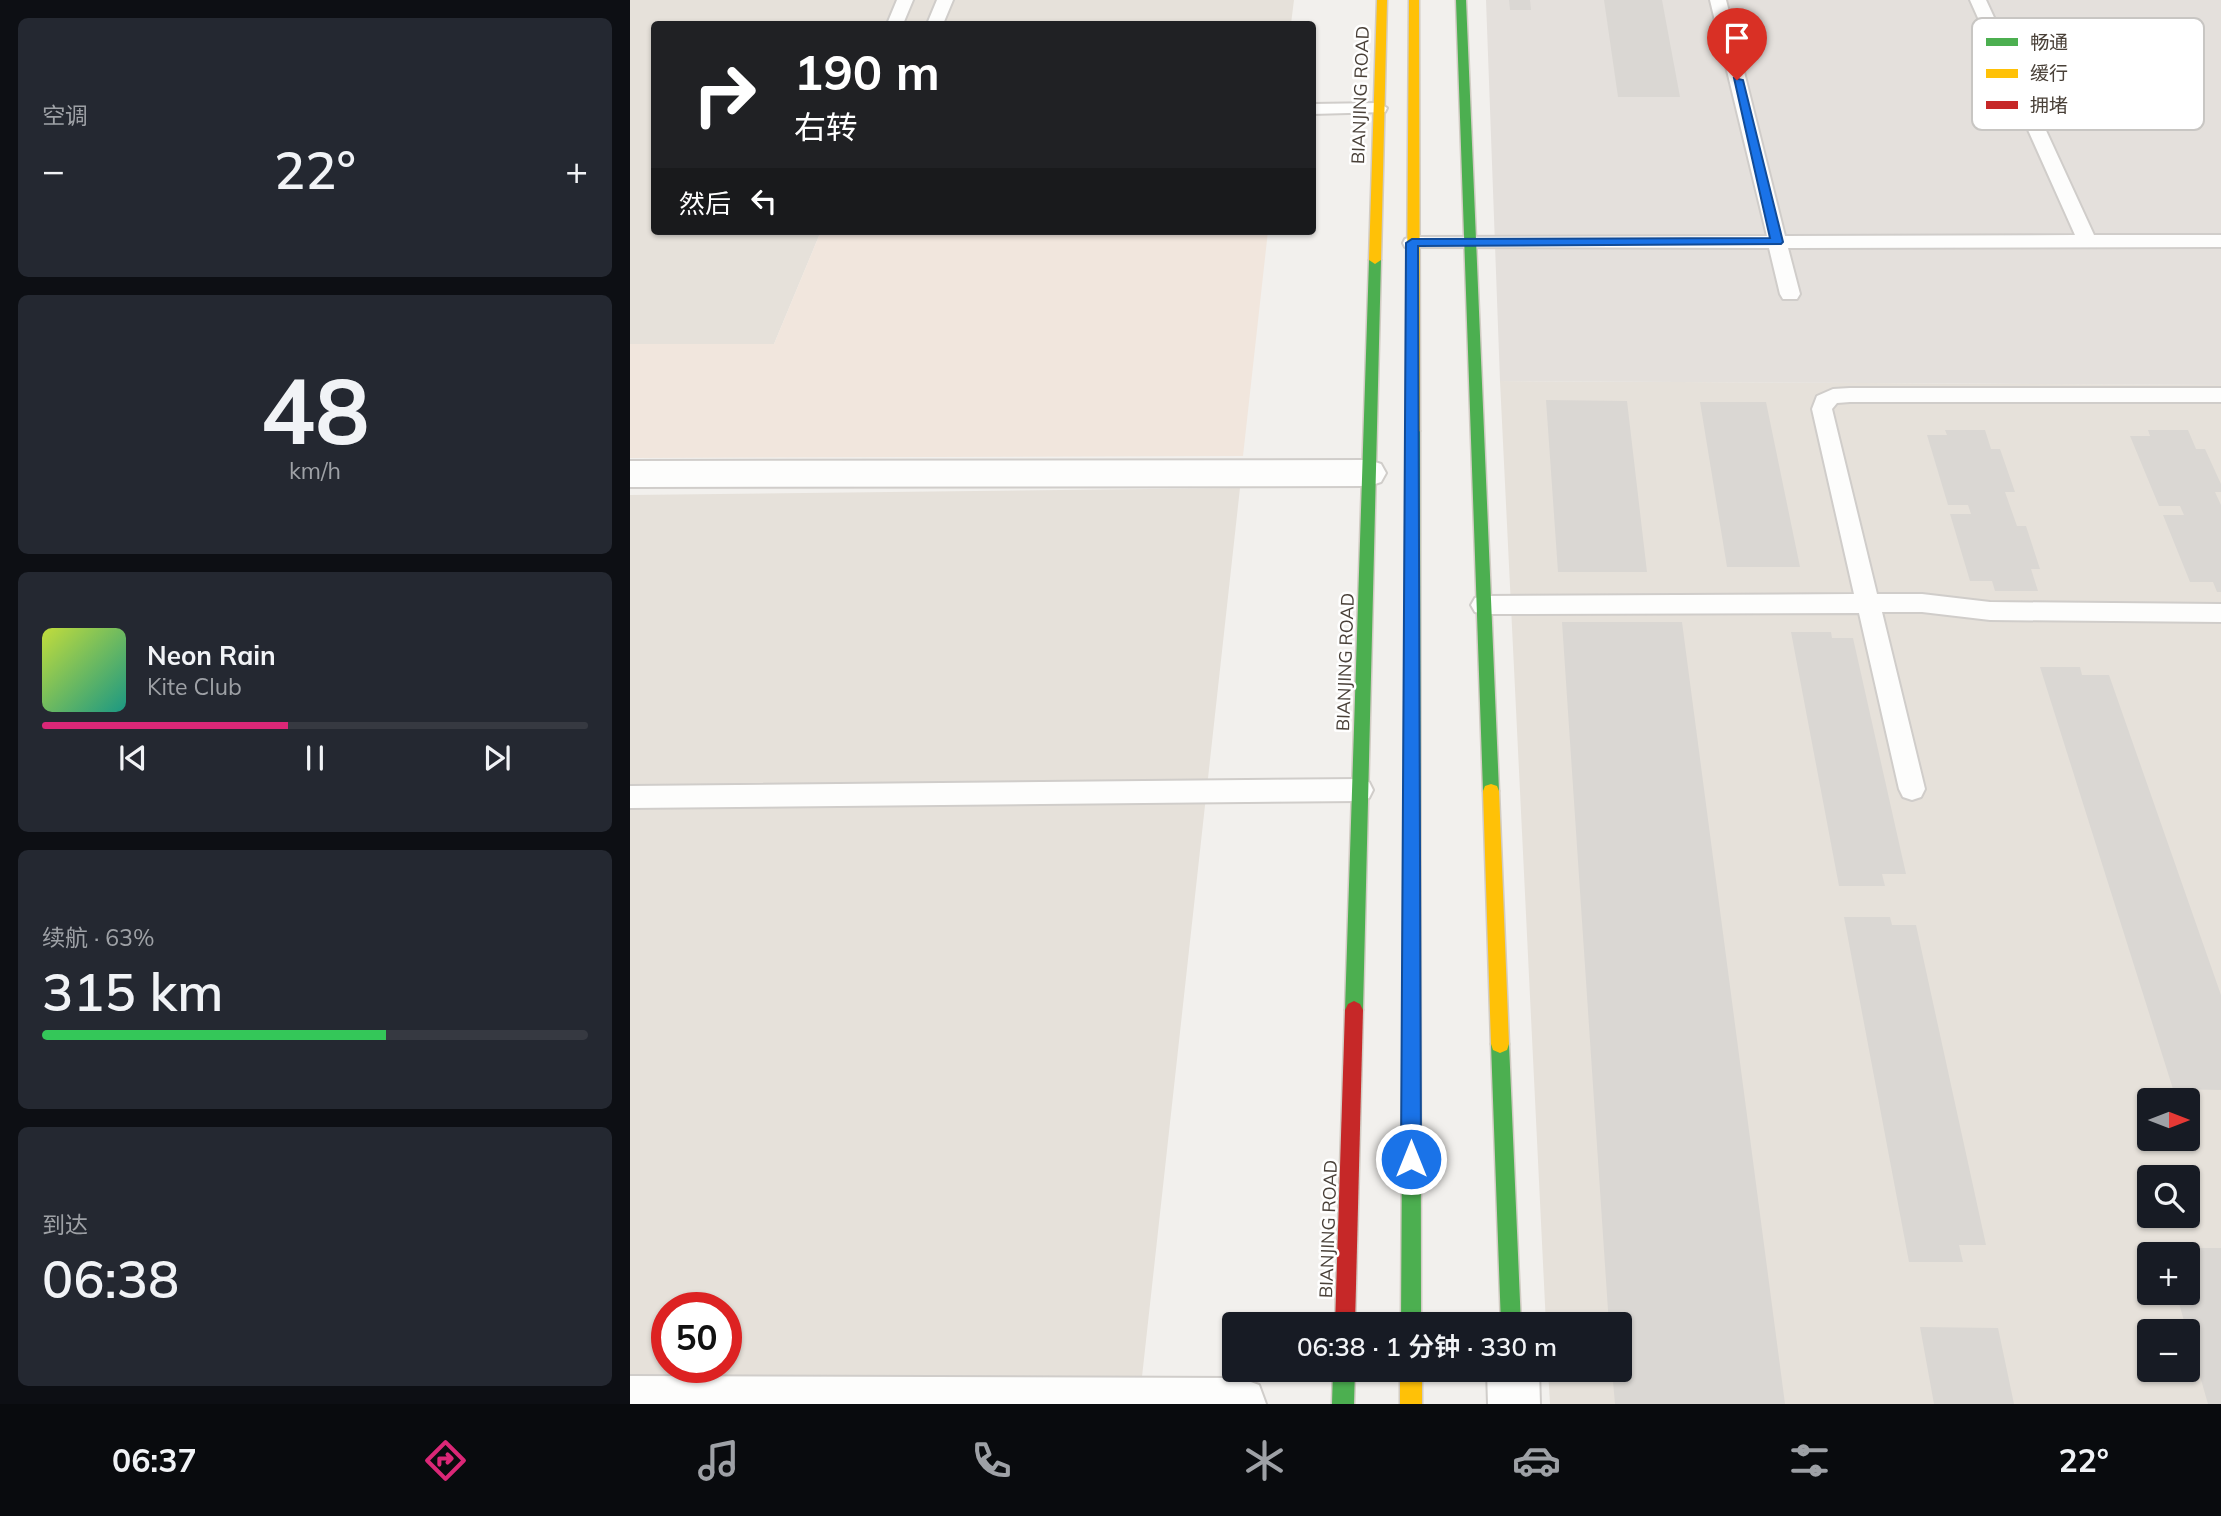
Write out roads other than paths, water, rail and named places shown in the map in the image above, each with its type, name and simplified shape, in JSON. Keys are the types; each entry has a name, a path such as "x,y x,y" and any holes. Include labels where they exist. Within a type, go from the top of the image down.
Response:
{"main road":[{"name":"BIANJING ROAD","path":"1345,1312 1382,0"},
{"path":"1411,1312 1414,0"},
{"path":"1461,0 1510,1312"},
{"path":"1343,1404 1344,1382"},
{"path":"1410,1382 1410,1404"}],"street":[{"path":"630,474 1369,473"},
{"path":"1513,1382 1514,1404"},
{"path":"630,1402 1240,1404"}],"lane":[{"path":"896,21 905,0"},
{"path":"936,21 945,0"},
{"path":"1718,0 1790,294"},
{"path":"1979,0 1987,18"},
{"path":"1316,109 1379,108"},
{"path":"2037,130 2087,241"},
{"path":"1412,243 2221,241"},
{"path":"1912,789 1822,409 1824,401 1833,396 1850,395 2221,395"},
{"path":"1483,605 1922,603 1990,611 2221,613"},
{"path":"630,797 1360,790"}]}
